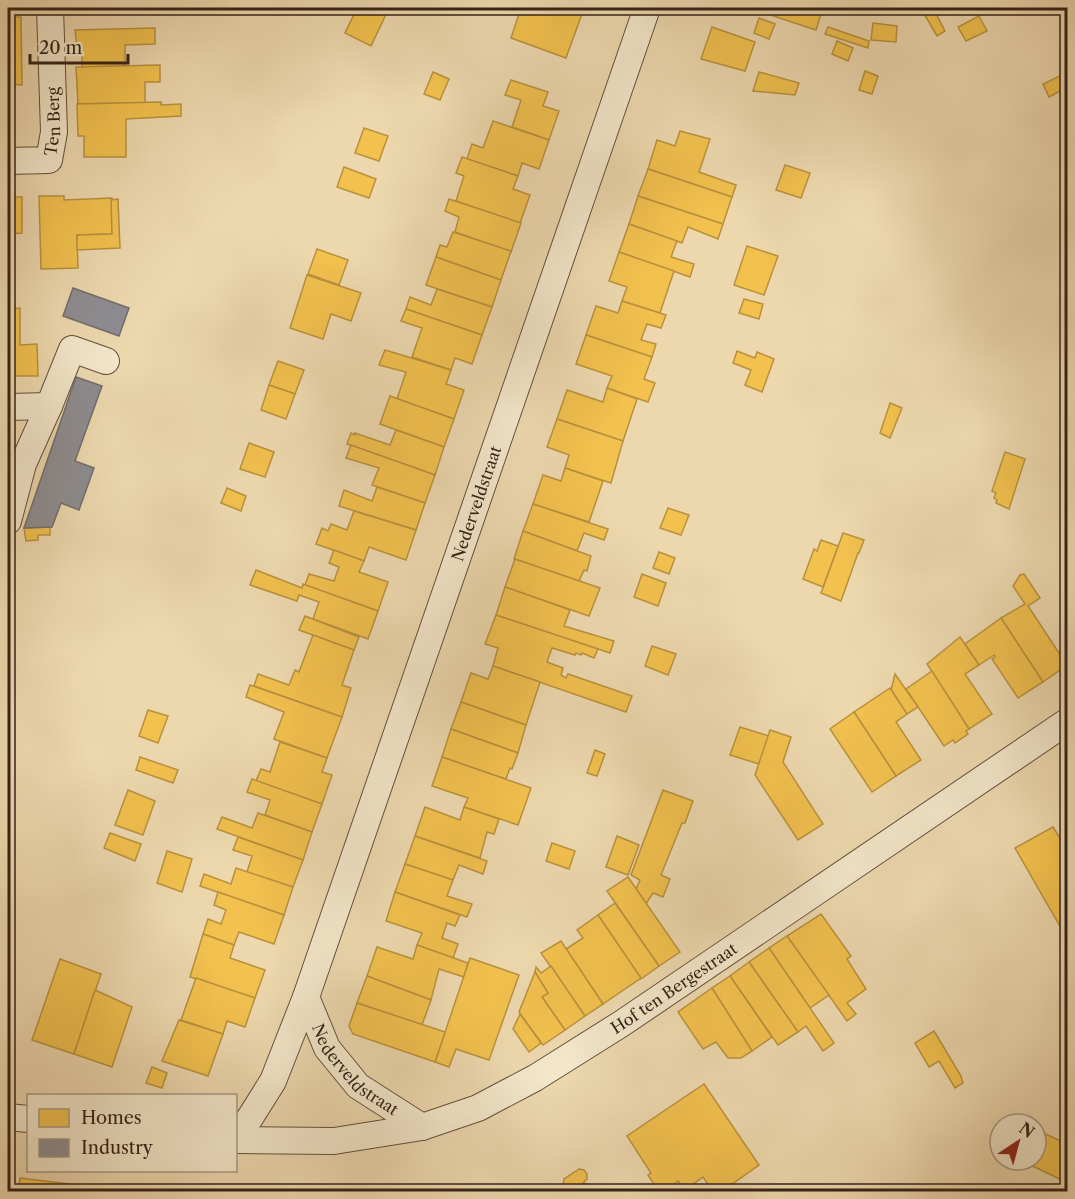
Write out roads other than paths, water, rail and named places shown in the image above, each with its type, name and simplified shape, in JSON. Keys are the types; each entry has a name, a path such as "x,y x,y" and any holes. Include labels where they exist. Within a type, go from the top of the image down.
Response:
{"street":[{"name":"Ten Berg","path":"8,160 49,160 54,132 50,8"},
{"name":"Nederveldstraat","path":"237,1138 273,1081 306,998 647,8"},
{"path":"8,521 23,464 72,349 106,361"},
{"path":"8,407 49,406"},
{"name":"Hof ten Bergestraat","path":"237,1140 334,1141 422,1128 478,1108 535,1078 621,1023 1068,721"},
{"name":"Nederveldstraat","path":"306,998 327,1048 358,1086 422,1128"},
{"path":"8,1117 27,1119"}]}
